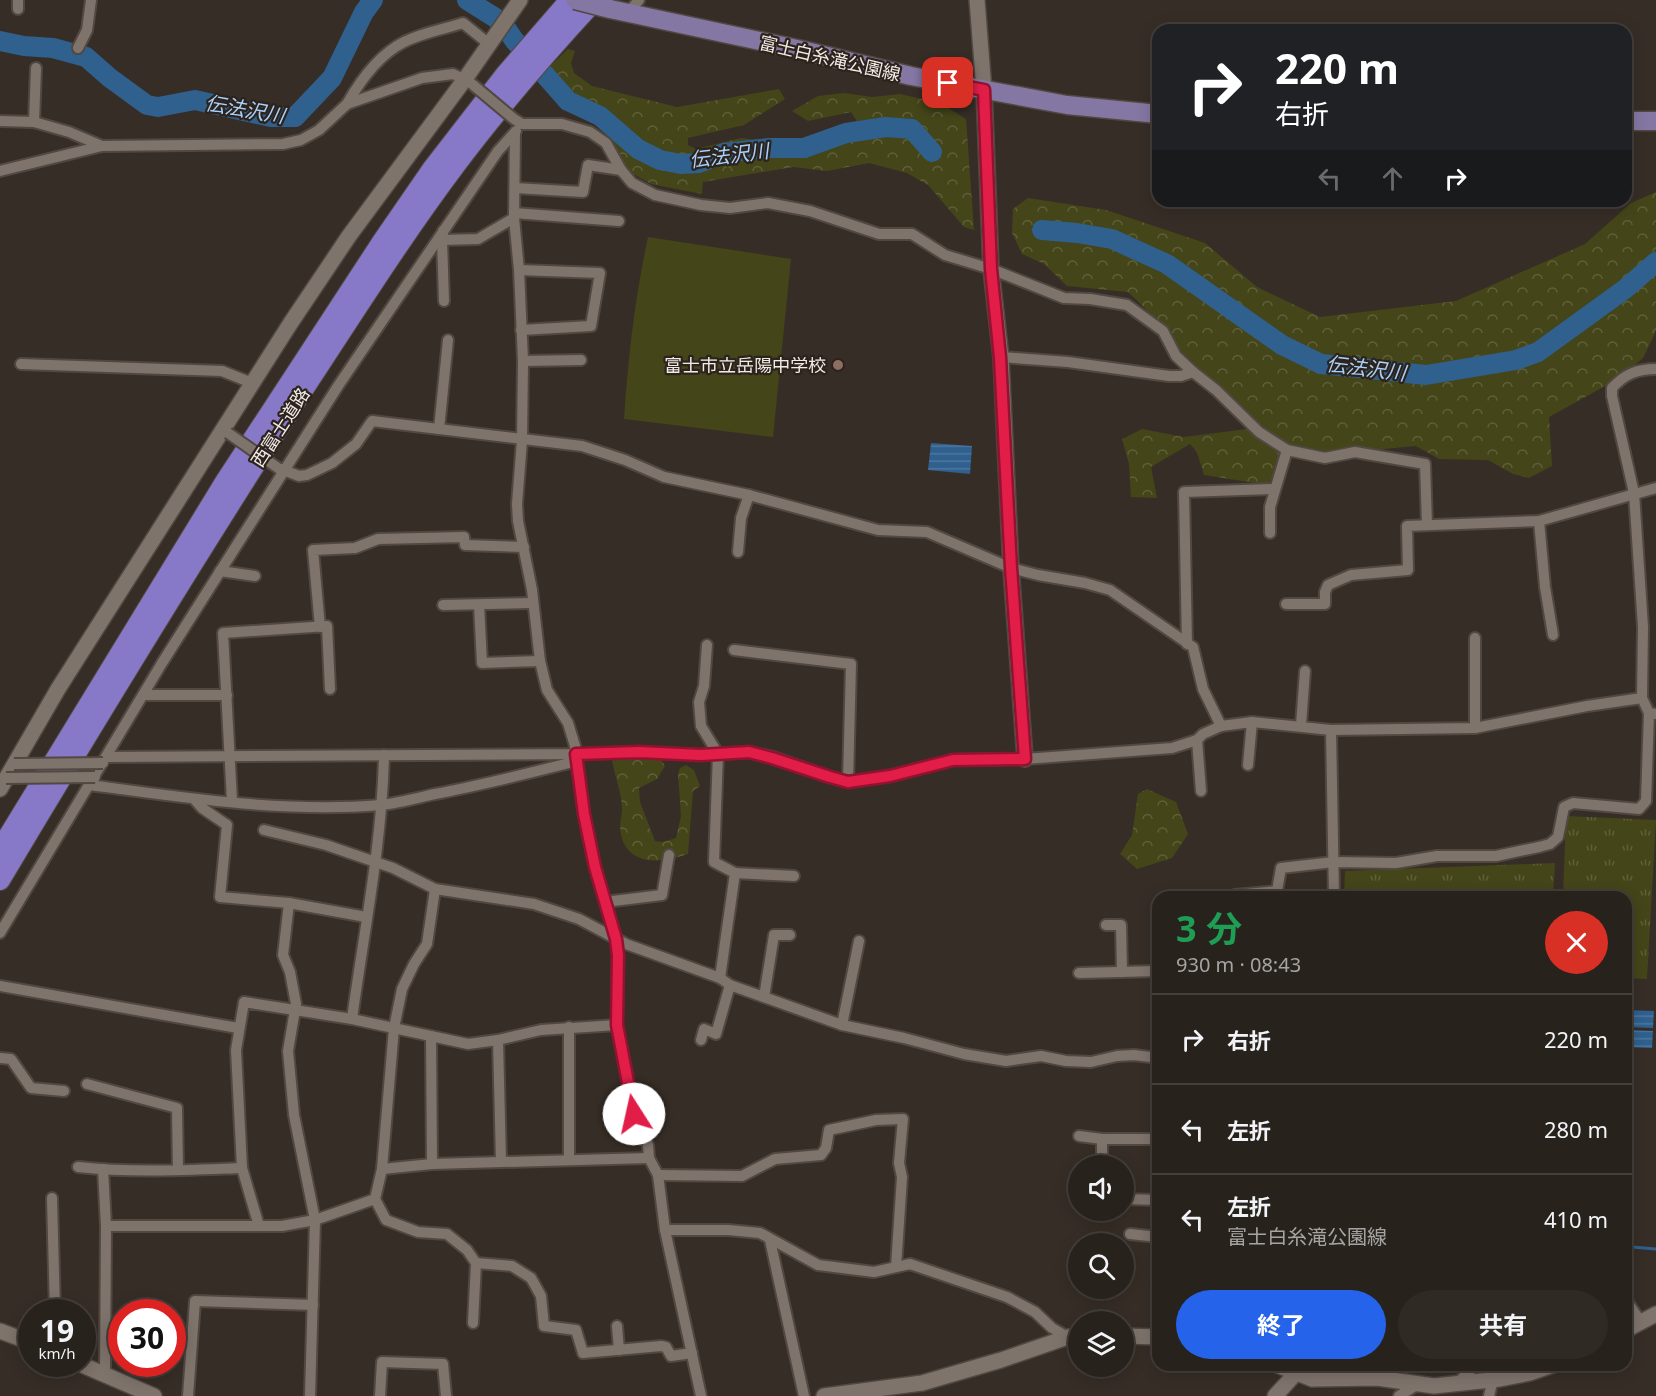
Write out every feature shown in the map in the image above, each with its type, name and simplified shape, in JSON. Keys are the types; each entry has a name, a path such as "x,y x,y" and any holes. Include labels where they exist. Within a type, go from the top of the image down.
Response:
{"highway":[{"name":"西富士道路","path":"547,44 570,0"},
{"name":"西富士道路","path":"0,850 187,543 310,349 433,168 547,44 603,3"},
{"name":"西富士道路","path":"0,880 196,559 365,295 457,164 512,80"}],"main road":[{"name":"富士白糸滝公園線","path":"574,0 633,7 902,74 1067,105 1152,113"},
{"path":"1632,121 1656,121"}],"street":[{"path":"78,48 87,30 91,0"},
{"path":"2,782 58,689 225,431 252,383 350,236 469,82 492,39 520,0"},
{"path":"977,0 984,90 991,269 1000,357 1011,568 1025,759"},
{"path":"0,171 102,146 283,144 301,140 319,130 347,104 381,58 404,42 462,23 492,39"},
{"path":"34,122 36,68"},
{"path":"347,104 422,78 453,74 469,82 517,125 562,124 590,132 606,143 621,170 632,183 655,195 701,205 730,208 768,203 810,211 879,234 912,234 945,255 991,269 1064,298 1090,299 1126,305 1163,331 1176,356 1216,390 1259,432 1287,450 1324,458 1355,452 1425,464 1427,525"},
{"path":"0,121 34,122 69,132 102,146"},
{"path":"517,125 514,216 523,361 518,521 546,690 568,723 577,757 584,814 595,867 616,939 618,955 617,1025 634,1114 648,1145 649,1158 658,1175 665,1230 701,1396"},
{"path":"0,933 281,469 517,125"},
{"path":"515,188 583,192 588,165 621,170"},
{"path":"443,235 478,239 514,216 619,221"},
{"path":"443,235 444,301"},
{"path":"519,270 600,273 591,326 522,330"},
{"path":"439,429 448,340"},
{"path":"1000,357 1068,362 1169,376 1181,376 1193,372"},
{"path":"523,361 581,360"},
{"path":"21,364 222,371 252,383"},
{"path":"1277,891 1281,868 1334,862 1396,863 1437,856 1496,856 1550,844 1558,837 1564,807 1574,803 1638,808 1646,801 1653,713 1642,698 1643,627 1634,493 1612,388 1628,374 1642,369 1656,369"},
{"path":"225,431 281,469 299,476 307,475 332,463 356,444 372,421 582,446 625,460 663,477 749,495 878,530 927,532 1011,568 1110,590 1192,647 1203,689 1221,726"},
{"path":"1270,533 1270,507 1287,450"},
{"path":"1287,604 1325,604 1325,592 1328,585 1351,575 1408,570 1407,526 1539,521 1656,488"},
{"path":"1186,644 1184,492 1275,489"},
{"path":"738,552 741,518 749,495"},
{"path":"1539,521 1545,587 1553,635"},
{"path":"320,627 313,550 355,548 378,539 453,537 464,537 465,545 524,547"},
{"path":"220,571 255,576"},
{"path":"442,605 533,603"},
{"path":"479,605 482,663 540,661"},
{"path":"1643,627 1656,624"},
{"path":"232,801 223,633 327,626 330,689"},
{"path":"1475,638 1475,728"},
{"path":"707,645 704,686 699,702 701,726 718,754 714,862 735,873 794,876"},
{"path":"734,650 851,664 848,782"},
{"path":"1301,725 1305,671"},
{"path":"144,695 227,695"},
{"path":"14,764 231,756 577,757 630,752 701,755 749,752 848,782 890,776 953,760 1025,759 1172,748 1197,740 1203,734 1221,726 1252,722 1301,725 1331,730 1475,728 1587,706 1642,698"},
{"path":"1248,765 1252,722"},
{"path":"1331,730 1334,891"},
{"path":"1197,740 1201,790"},
{"path":"352,1019 366,917 377,863 383,805 384,755"},
{"path":"2,782 92,781 194,799 335,806 383,805 462,789 577,757"},
{"path":"194,799 202,808 227,825 220,897 289,903 366,917"},
{"path":"264,830 326,845 393,868 435,889 534,904 579,919 616,939 764,997 842,1024 1006,1062 1041,1056 1066,1061 1091,1062 1117,1056 1152,1057"},
{"path":"605,902 662,894 669,855"},
{"path":"701,1040 704,1029 716,1034 725,981 735,873"},
{"path":"435,889 427,944 402,989 394,1028 382,1169 375,1198 386,1220 418,1232 447,1234 467,1250 476,1263 473,1323"},
{"path":"289,903 283,955 290,972 296,1004 288,1052 294,1115 315,1220 310,1396"},
{"path":"1106,925 1121,926 1122,972"},
{"path":"764,997 774,935 790,935"},
{"path":"842,1024 859,941"},
{"path":"1079,973 1152,971"},
{"path":"0,986 238,1028"},
{"path":"259,1226 242,1168 236,1083 238,1028 244,1002 352,1019 468,1044 541,1030 617,1025"},
{"path":"569,1027 569,1160"},
{"path":"431,1036 432,1164"},
{"path":"498,1040 501,1162"},
{"path":"0,1058 11,1059 31,1088 64,1091"},
{"path":"87,1084 177,1108 178,1170"},
{"path":"658,1175 742,1176 775,1159 821,1155 826,1148 829,1130 876,1120 903,1119 899,1163 902,1177 896,1267"},
{"path":"1079,1136 1102,1139 1152,1139"},
{"path":"1102,1139 1102,1155"},
{"path":"382,1169 432,1164 649,1158"},
{"path":"78,1167 178,1170 242,1168"},
{"path":"103,1169 106,1226 105,1374"},
{"path":"52,1198 55,1299"},
{"path":"106,1226 282,1226 315,1220 375,1198"},
{"path":"1134,1199 1152,1200"},
{"path":"665,1230 728,1230 760,1233 818,1265 874,1272 910,1264 1007,1297 1035,1312 1052,1328 1068,1335"},
{"path":"1134,1234 1152,1236"},
{"path":"770,1240 804,1396"},
{"path":"476,1263 512,1266 531,1278 541,1296 544,1326 576,1330 583,1353 661,1346 666,1347 671,1356 692,1353"},
{"path":"188,1396 195,1301 313,1305"},
{"path":"1632,1309 1641,1322"},
{"path":"1632,1327 1656,1314"},
{"path":"617,1326 619,1350"},
{"path":"0,1331 18,1338"},
{"path":"1134,1336 1152,1337"},
{"path":"824,1396 922,1383 1068,1339"},
{"path":"380,1396 382,1362 443,1364 446,1396"},
{"path":"96,1370 154,1396"},
{"path":"1275,1396 1303,1371 1377,1377 1434,1386 1536,1371"},
{"path":"1456,1384 1470,1371"},
{"path":"1489,1396 1493,1379"},
{"path":"1399,1396 1418,1384"}],"green space":[{"path":"568,49 575,51 571,63 574,73 592,86 677,107 779,89 785,99 744,125 688,138 688,145 696,149 741,138 800,145 850,133 858,123 851,112 808,121 792,111 818,96 844,93 872,97 900,94 940,103 966,119 974,230 964,227 928,185 907,173 869,163 827,171 793,167 703,182 702,194 651,184 628,171 608,136 585,114 538,78"},
{"path":"1656,192 1656,331 1643,358 1618,379 1549,417 1552,466 1529,478 1513,474 1488,460 1439,459 1416,446 1320,455 1287,450 1268,485 1204,475 1197,452 1190,444 1151,467 1157,498 1131,497 1129,464 1122,439 1142,429 1184,437 1255,428 1183,362 1156,319 1128,292 1067,286 1044,264 1022,254 1012,233 1013,209 1028,198 1106,210 1205,243 1257,287 1320,317 1456,301 1585,244 1627,207 1632,207 1632,203"},
{"path":"648,237 791,259 773,437 624,419 633,327"},
{"path":"621,752 658,754 665,766 657,779 639,788 640,802 655,841 663,842 676,838 681,816 678,774 680,768 686,765 694,770 700,786 693,791 688,854 666,860 655,860 635,856 628,850 620,827 622,803 612,759"},
{"path":"1147,789 1176,802 1188,834 1172,858 1137,869 1120,854 1132,835 1138,794"},
{"path":"1566,816 1656,820 1647,979 1632,978 1632,891 1563,891"},
{"path":"1555,863 1553,891 1344,891 1345,871"}],"water":[{"path":"931,443 972,446 970,474 928,470"},
{"path":"1632,1010 1654,1011 1653,1028 1632,1027"},
{"path":"1632,1030 1653,1031 1652,1048 1632,1047"}],"waterway":[{"name":"伝法沢川","path":"0,41 24,46 53,48 86,57 147,105 158,107 195,100 271,117 295,117 332,78 364,12 373,0"},
{"name":"伝法沢川","path":"467,0 502,22 514,40 568,101 600,116 638,149 660,160 681,164 699,163 724,153 769,148 804,148 846,133 886,127 912,129 932,152"},
{"name":"伝法沢川","path":"1042,230 1112,239 1167,264 1282,345 1321,364 1426,375 1516,360 1538,352 1625,289 1656,262"},
{"path":"1632,1247 1656,1249"}],"place":[{"name":"富士市立岳陽中学校","path":"838,365"}],"route":[{"path":"634,1114 617,1025 618,955 616,939 595,867 584,814 576,754 639,752 701,755 749,752 848,782 890,776 953,760 1025,759 1011,568 1000,357 991,269 984,90 948,83"}]}
